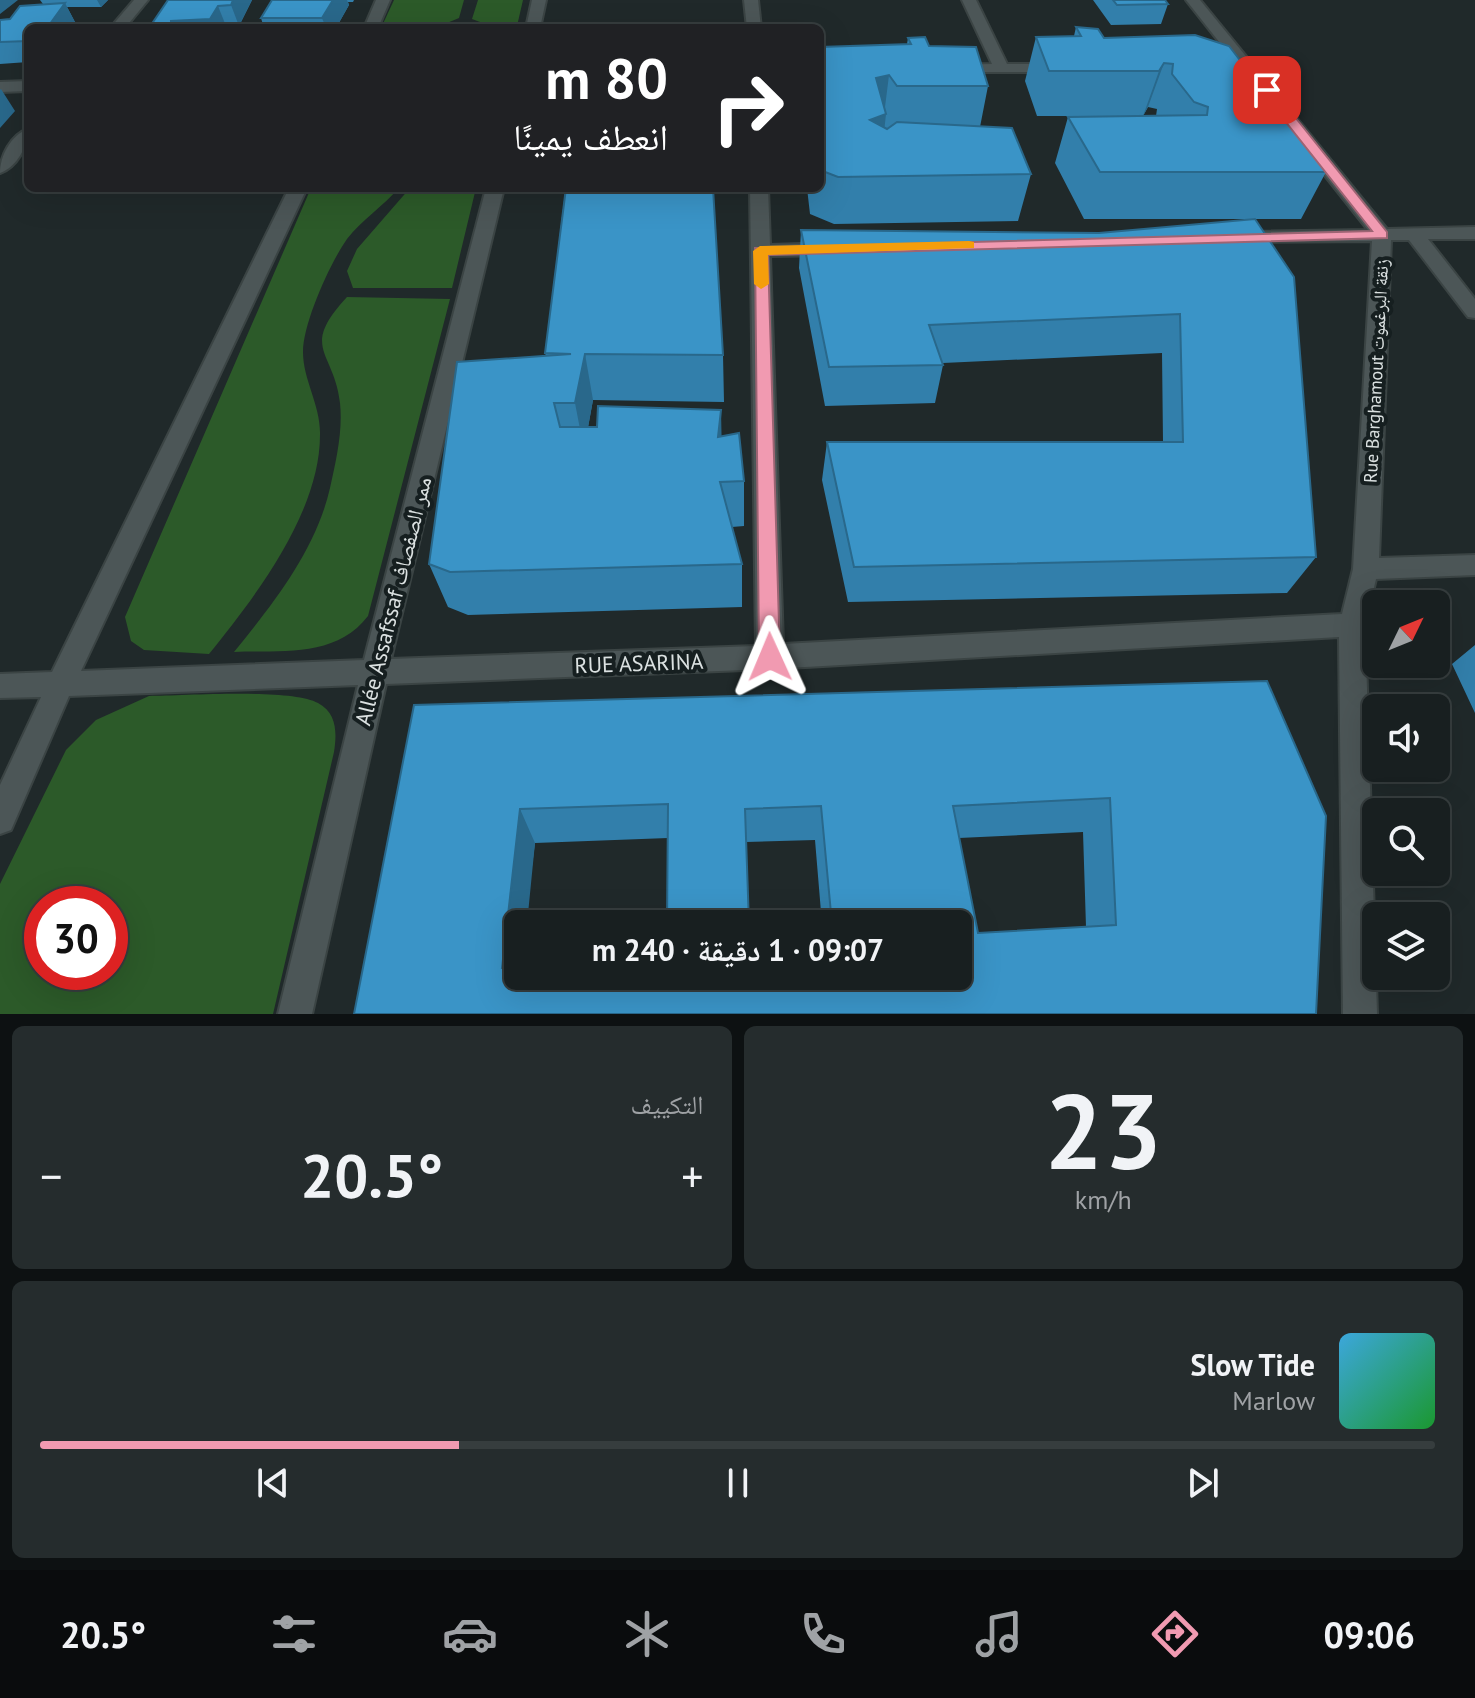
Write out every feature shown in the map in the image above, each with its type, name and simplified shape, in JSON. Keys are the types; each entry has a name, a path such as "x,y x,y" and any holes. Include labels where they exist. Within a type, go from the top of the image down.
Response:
{"street":[{"path":"120,24 141,0"},
{"path":"373,24 383,0"},
{"path":"534,24 539,0"},
{"path":"751,0 754,24"},
{"path":"969,0 1002,69"},
{"name":"Rue Barghamout زنقة البرغموت","path":"1193,0 1240,66 1382,235 1366,569"},
{"path":"926,69 1078,68"},
{"path":"0,87 24,86"},
{"path":"0,168 24,139"},
{"path":"0,819 60,685 296,192"},
{"name":"Allée Assafssaf ممر الصفصاف","path":"295,1014 374,674 494,192"},
{"path":"759,192 770,657"},
{"path":"1223,239 1475,233"},
{"path":"1414,234 1475,312"},
{"path":"760,251 856,248"},
{"path":"1360,1014 1352,625 1366,569 1475,565"},
{"name":"RUE ASARINA","path":"0,686 770,657 1352,625"}],"green space":[{"path":"394,0 464,0 459,18 445,24 383,24"},
{"path":"478,0 523,0 517,24 480,24 472,19"},
{"path":"309,192 395,192 347,239 326,278 307,325 303,352 320,424 317,464 309,494 282,552 246,607 209,654 144,650 131,641 125,617"},
{"path":"407,192 475,192 452,288 353,288 347,271 357,249"},
{"path":"347,297 450,299 368,616 355,630 324,645 289,651 234,652 291,575 315,533 323,511 337,457 341,414 337,385 323,350 322,339 333,314"},
{"path":"149,696 285,696 318,703 329,712 335,731 334,752 273,1014 0,1014 0,884 66,750 96,720"}],"building":[{"path":"168,0 233,0 231,5 218,6 210,19 170,21 221,21 219,24 152,24"},
{"path":"272,0 333,0 322,18 261,18"},
{"path":"1113,0 1165,0 1168,4 1117,5"},
{"path":"65,3 50,24 24,24 24,41 0,42 0,20 10,19 20,6"},
{"path":"1076,27 1098,29 1104,38 1195,35 1229,46 1326,172 1100,172 1068,117 1207,115 1208,107 1194,102 1172,74 1173,64 1164,63 1159,71 1049,71 1036,37 1081,36"},
{"path":"925,37 929,46 976,47 988,86 897,86 889,75 876,78 886,114 870,120 887,129 897,122 1012,128 1031,174 838,177 824,172 824,47 911,44 908,38"},
{"path":"565,192 713,192 723,355 585,354 575,403 554,403 560,427 597,427 598,406 721,410 718,437 739,433 744,481 720,482 742,564 450,572 429,564 457,362 571,354 545,353"},
{"path":"1255,219 1294,277 1316,557 854,567 827,442 1183,442 1180,314 929,325 943,365 829,367 801,230 1099,233"},
{"path":"1267,681 1326,816 1316,1014 354,1014 414,705","holes":["1110,798 1116,925 978,933 953,806","668,804 667,910 749,910 745,809 821,806 831,910 972,910 972,990 504,990 504,910 509,910 520,809"]}],"slow traffic":[{"path":"761,284 760,251 969,245"}],"route":[{"path":"770,657 760,251 1382,235 1267,90"}]}
